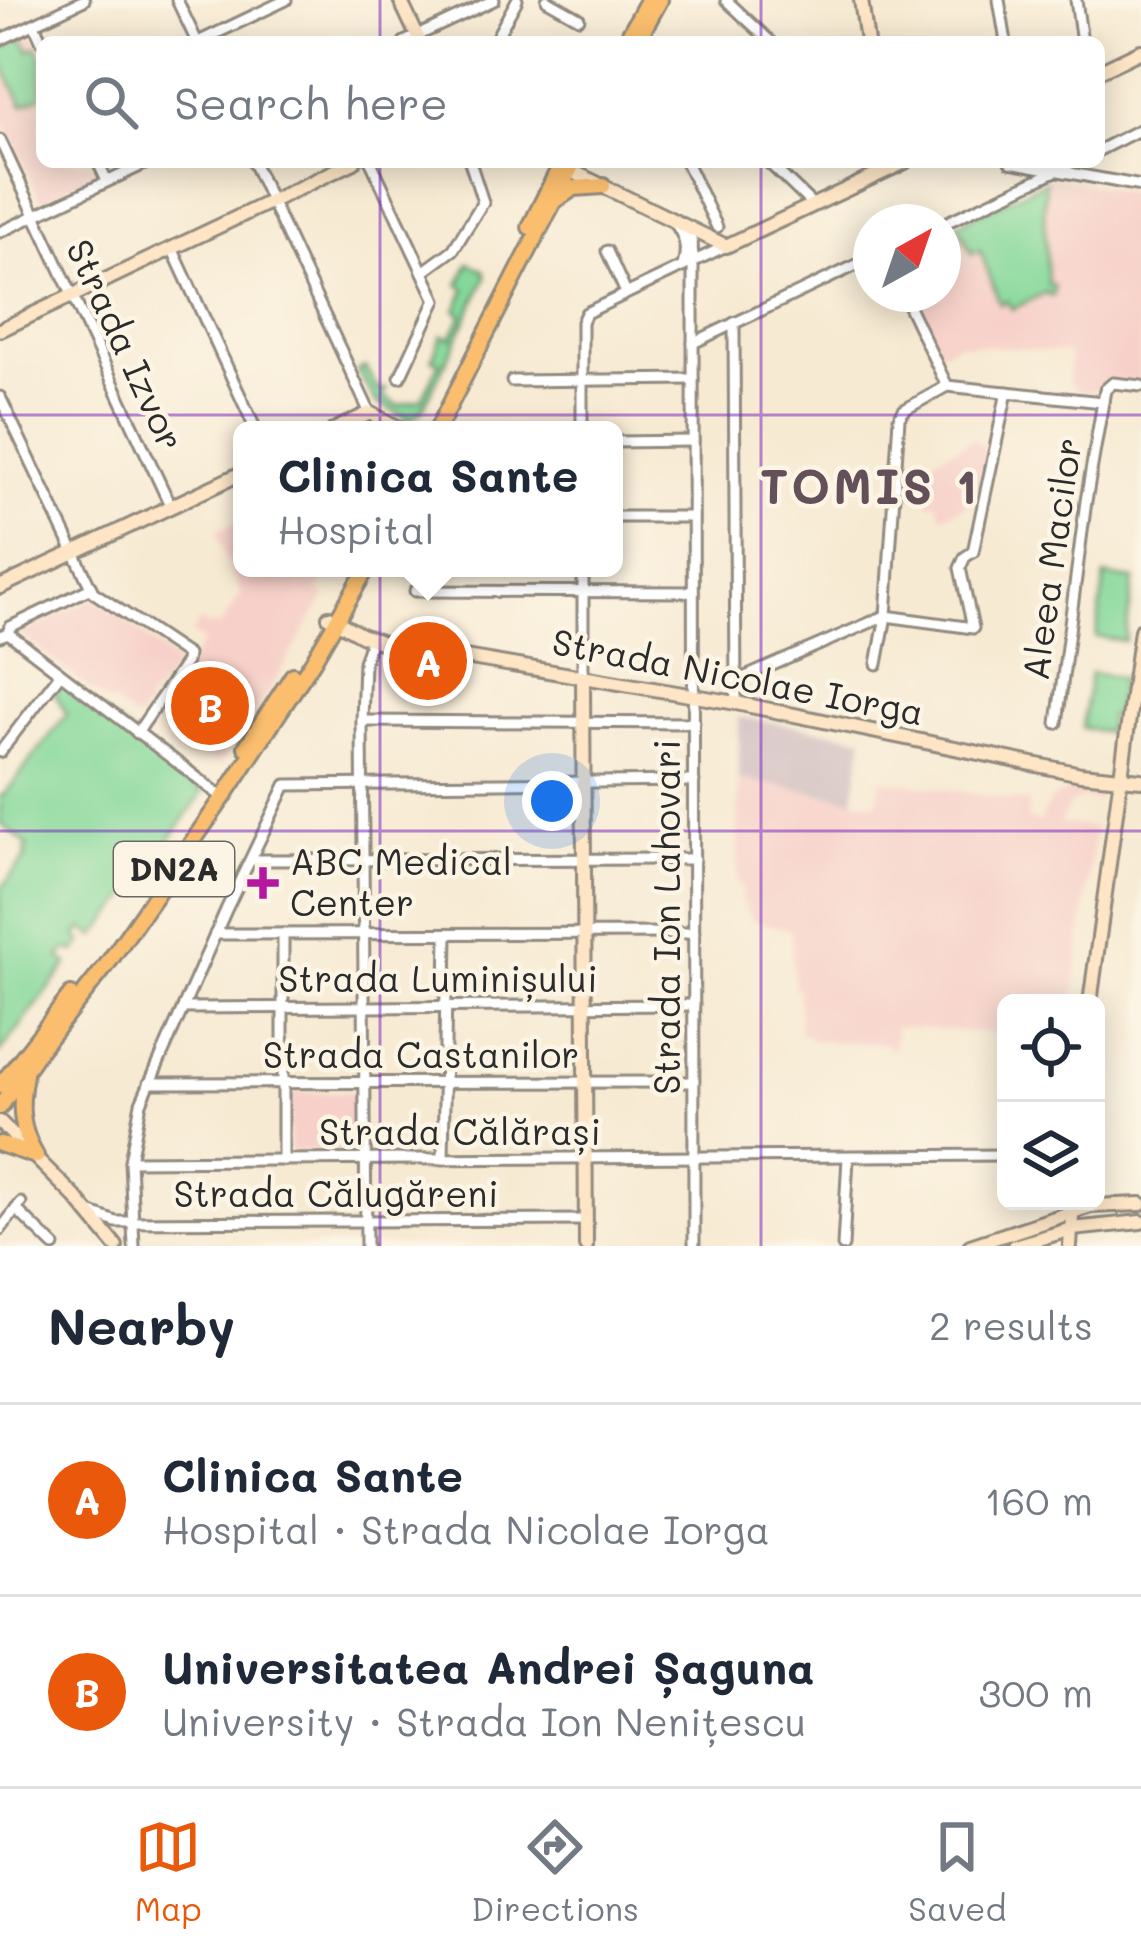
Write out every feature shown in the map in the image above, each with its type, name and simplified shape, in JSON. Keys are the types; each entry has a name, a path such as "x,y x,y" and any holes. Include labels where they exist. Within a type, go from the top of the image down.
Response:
{"main road":[{"path":"628,36 648,0"},
{"path":"641,36 660,0"},
{"path":"433,421 562,168"},
{"path":"442,421 552,204 563,168"},
{"path":"552,204 574,188 603,186"},
{"name":"DN2A","path":"0,1086 106,966 225,795 278,716 353,577"},
{"name":"DN2A","path":"0,1107 25,1062 218,793 361,577"},
{"path":"0,1074 25,1062"},
{"path":"25,1062 20,1115 36,1156"},
{"path":"0,1144 36,1156"}],"street":[{"path":"0,40 84,0"},
{"path":"177,0 194,36"},
{"path":"210,36 286,0"},
{"path":"400,0 413,36"},
{"path":"422,36 494,0"},
{"path":"497,36 517,0"},
{"path":"547,0 578,18"},
{"path":"726,0 765,36"},
{"path":"861,0 866,36"},
{"path":"999,0 1005,36"},
{"path":"1076,0 1081,36"},
{"path":"34,24 39,36"},
{"path":"1105,68 1141,51"},
{"path":"1105,147 1141,129"},
{"name":"Strada Izvor","path":"0,140 171,506"},
{"path":"101,168 107,182"},
{"path":"0,232 136,168"},
{"path":"256,168 370,413 386,421"},
{"path":"0,330 341,168"},
{"path":"374,168 436,300 400,376"},
{"path":"423,272 453,250 483,202 472,168"},
{"path":"571,168 727,246"},
{"path":"689,168 717,226"},
{"path":"774,168 813,205"},
{"path":"582,421 582,322 590,310 887,168"},
{"path":"1041,168 1141,186"},
{"path":"961,216 1062,168"},
{"name":"Strada Ion Lahovari","path":"680,225 692,241 688,264 693,343 694,1246"},
{"path":"172,248 252,421"},
{"path":"607,251 626,293"},
{"path":"693,343 853,267"},
{"path":"911,312 946,386"},
{"path":"734,323 736,704"},
{"path":"512,381 693,379"},
{"path":"877,664 886,616 899,418 904,410 946,386 1103,402 1112,383 1141,386"},
{"path":"736,681 886,616 973,628 960,568 973,552 1007,392"},
{"path":"0,397 96,595 187,656 137,733"},
{"name":"Aleea Macilor","path":"1057,723 1103,402"},
{"path":"353,421 370,413"},
{"path":"623,442 693,441"},
{"path":"0,587 233,477"},
{"path":"623,517 693,517"},
{"path":"583,577 586,1246"},
{"path":"91,588 4,634 218,793"},
{"path":"415,591 694,592"},
{"name":"Strada Nicolae Iorga","path":"333,619 371,640 694,696 1053,769 1141,780"},
{"path":"1091,994 1141,630"},
{"path":"366,1246 362,721 364,662 371,640"},
{"path":"0,752 60,674"},
{"path":"362,721 694,723"},
{"path":"134,1246 130,1160 137,1118 215,934 286,785 694,781"},
{"path":"251,860 694,859"},
{"path":"215,934 694,933"},
{"path":"283,934 284,1160"},
{"path":"443,1159 447,934"},
{"name":"Strada Luminișului","path":"182,1008 694,1005"},
{"name":"Strada Castanilor","path":"149,1083 694,1082"},
{"path":"0,1122 112,1241"},
{"name":"Strada Călărași","path":"130,1160 997,1155"},
{"path":"843,1246 848,1157"},
{"path":"1105,1205 1141,1204"},
{"path":"0,1230 18,1206 54,1246"},
{"path":"970,1246 1062,1210"},
{"path":"1070,1246 1072,1210"},
{"name":"Strada Călugăreni","path":"89,1212 116,1222 586,1220"},
{"path":"112,1241 110,1228 116,1222"},
{"path":"1014,1246 1072,1229 1141,1222"}],"shaded area":[{"path":"33,32 36,38 36,168 96,168 99,175 42,202 0,115 0,48"},
{"path":"1053,178 1141,194 1141,382 1110,380 1095,391 1075,392 1075,386 1068,385 1070,353 959,343 938,352 919,312 961,312 961,232 972,253 980,249 1007,300 1048,285 1046,181"},
{"path":"973,439 989,451 979,499 943,516 936,502 930,504 927,498 900,498 900,466 918,466"},
{"path":"233,524 233,574 216,532"},
{"path":"234,577 319,577 323,579 318,592 326,596 219,765 151,719 203,642 192,634 200,621 219,627 241,594"},
{"path":"93,598 178,664 146,702 139,719 110,704 20,634"},
{"path":"739,717 864,737 854,799 739,779"},
{"path":"739,779 877,803 881,779 1029,802 1027,820 1039,822 1051,800 1080,784 1101,788 1099,800 1082,798 1070,804 1060,823 1095,828 1074,994 997,994 997,1033 895,1027 894,1049 887,1044 809,1040 808,1035 799,1035 791,930 752,920 739,898 744,893 737,880"},
{"path":"288,1092 357,1092 357,1151 289,1151"}],"green space":[{"path":"23,38 29,50 36,47 36,99 23,105 0,60 0,49"},
{"path":"1046,181 1048,284 1054,286 1053,296 1047,292 1012,309 1007,301 1000,304 980,250 972,254 961,222"},
{"path":"469,263 485,271 486,278 422,411 409,419 376,402 357,371 365,367 378,390 386,389 383,396 398,406 422,399 440,362 432,358 442,335 451,338 462,315 456,310 466,289 459,285"},
{"path":"1105,576 1134,580 1125,641 1096,637"},
{"path":"1090,673 1121,678 1115,716 1109,716 1107,732 1082,728"},
{"path":"62,683 203,792 95,937 83,928 77,935 82,943 60,958 68,964 0,1053 0,890 26,857 28,846 0,823 0,796 67,714 55,694"}],"place":[{"name":"Clinica Sante","path":"428,661"},
{"name":"Universitatea Andrei Șaguna","path":"210,706"},
{"name":"ABC Medical Center","path":"263,883"}],"district":[{"name":"TOMIS 1","path":"870,487"}]}
